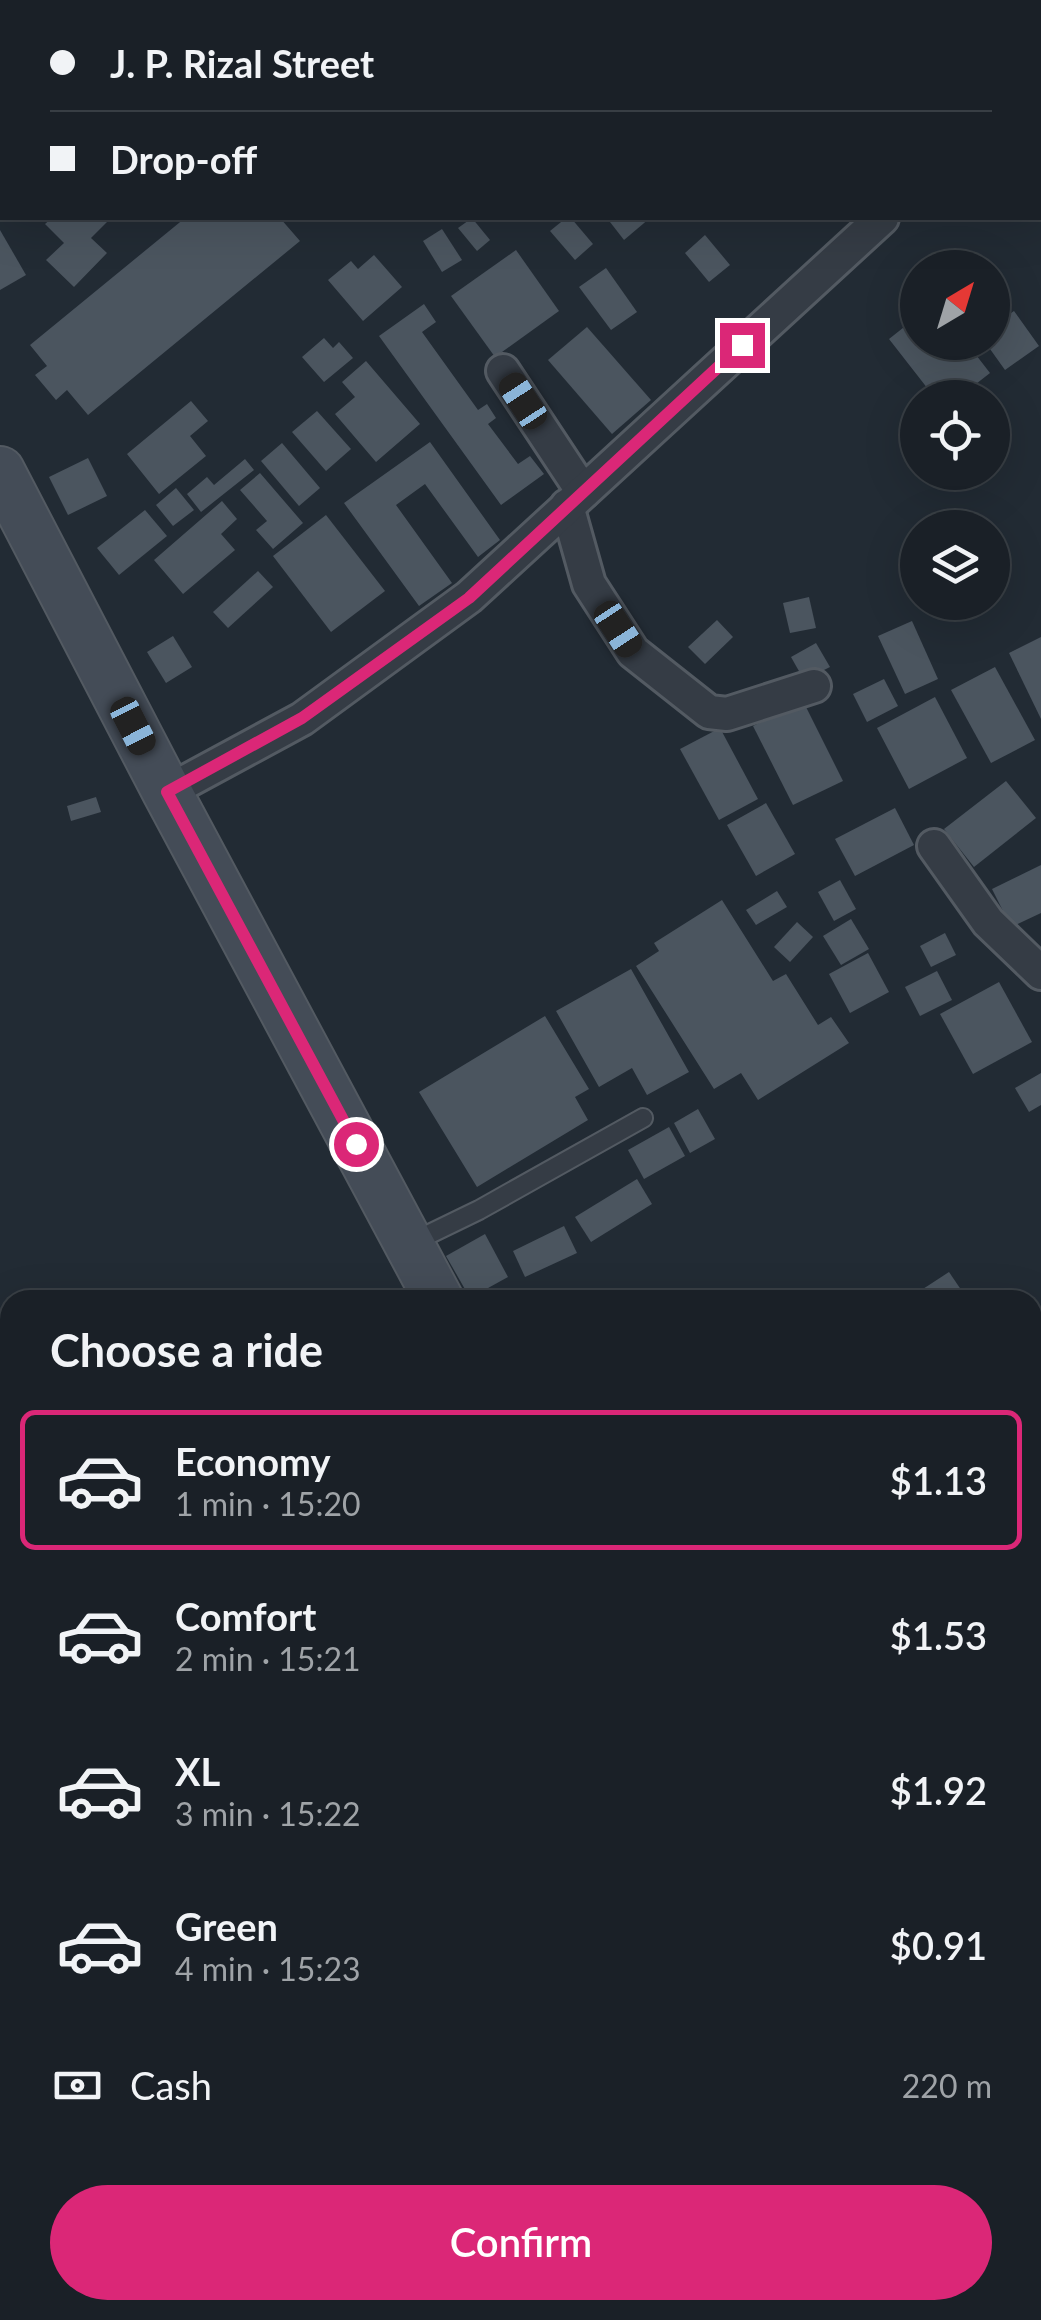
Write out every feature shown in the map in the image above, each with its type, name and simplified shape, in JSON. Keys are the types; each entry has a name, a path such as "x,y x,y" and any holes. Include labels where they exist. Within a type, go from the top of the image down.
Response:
{"street":[{"path":"167,792 302,718 469,598 880,220"},
{"path":"503,371 575,499 589,584 633,652 709,712 727,714 814,686"},
{"path":"0,471 434,1290"},
{"path":"934,846 988,922 1041,972"}],"lane":[{"path":"409,1244 479,1210 644,1118"}],"building":[{"path":"50,220 109,220 91,238 107,253 74,287 46,260 64,243 45,224"},
{"path":"183,220 282,220 300,241 88,415 67,390 56,400 35,375 47,366 30,345"},
{"path":"474,220 490,240 477,251 458,228"},
{"path":"564,220 573,220 593,244 575,260 550,231"},
{"path":"612,220 648,220 624,240 610,222"},
{"path":"442,229 462,260 442,272 423,241"},
{"path":"0,230 26,275 0,290"},
{"path":"705,235 730,265 709,282 685,253"},
{"path":"516,250 559,311 495,357 451,296"},
{"path":"374,255 402,287 363,321 328,280 351,261 358,269"},
{"path":"606,268 637,312 611,330 579,287"},
{"path":"424,304 436,322 422,332 478,410 487,404 496,418 488,424 518,464 530,456 544,474 501,505 379,336"},
{"path":"1014,311 1039,346 1005,370 998,360 1010,360 1010,314"},
{"path":"587,327 651,400 612,434 548,360"},
{"path":"900,330 900,353 889,339"},
{"path":"324,338 333,348 339,342 353,358 324,382 302,357"},
{"path":"905,360 980,360 990,373 981,380 921,380"},
{"path":"366,361 420,424 376,462 335,414 355,397 342,382"},
{"path":"191,401 208,421 190,436 206,456 159,494 127,454"},
{"path":"317,411 351,449 326,471 292,432"},
{"path":"430,442 500,540 478,557 425,484 396,505 452,583 419,606 344,503"},
{"path":"282,443 320,488 299,506 261,461"},
{"path":"88,458 107,496 68,515 49,477"},
{"path":"245,459 254,470 201,512 187,494 207,477 214,485"},
{"path":"260,473 303,523 273,549 256,530 267,521 240,490"},
{"path":"176,488 194,510 173,526 156,505"},
{"path":"222,501 237,519 221,534 235,550 183,594 154,560"},
{"path":"145,510 167,536 119,575 97,548"},
{"path":"326,515 385,591 331,632 273,556"},
{"path":"258,571 273,587 228,628 213,612"},
{"path":"809,597 816,628 790,633 783,603"},
{"path":"717,620 733,637 705,664 688,647"},
{"path":"912,621 938,679 905,694 878,636"},
{"path":"173,636 192,667 166,683 147,652"},
{"path":"1041,637 1041,719 1009,653"},
{"path":"816,643 830,667 804,680 791,657"},
{"path":"995,667 1035,740 991,763 951,690"},
{"path":"884,679 898,706 867,722 853,694"},
{"path":"935,697 967,758 909,789 877,728"},
{"path":"803,701 843,781 793,805 753,726"},
{"path":"720,728 758,799 719,820 680,749"},
{"path":"1006,781 1036,818 974,867 944,829"},
{"path":"96,797 101,812 71,821 67,806"},
{"path":"766,803 795,854 756,876 727,825"},
{"path":"895,808 914,845 855,876 835,839"},
{"path":"1041,865 1041,913 1011,927 992,889"},
{"path":"840,880 856,909 834,921 818,892"},
{"path":"777,891 787,907 756,925 746,910"},
{"path":"722,900 773,981 786,974 818,1025 831,1017 849,1043 758,1100 741,1073 714,1089 636,966 659,951 654,943"},
{"path":"851,919 869,949 841,965 823,936"},
{"path":"797,922 813,937 790,962 774,947"},
{"path":"945,933 956,955 931,967 920,946"},
{"path":"868,953 889,992 850,1013 829,974"},
{"path":"631,969 689,1072 647,1095 632,1068 599,1087 556,1011"},
{"path":"937,971 952,1000 920,1016 905,987"},
{"path":"999,982 1032,1042 973,1074 940,1014"},
{"path":"545,1016 589,1089 575,1097 588,1120 477,1187 419,1092"},
{"path":"1041,1073 1041,1105 1029,1112 1015,1088"},
{"path":"698,1109 715,1139 690,1153 674,1123"},
{"path":"669,1127 685,1156 644,1179 628,1150"},
{"path":"637,1179 652,1204 591,1242 575,1217"},
{"path":"564,1226 577,1253 525,1277 513,1251"},
{"path":"485,1234 508,1277 484,1290 465,1290 446,1256"},
{"path":"949,1272 961,1290 921,1290"}],"route":[{"path":"356,1144 167,792 302,718 469,598 742,345"}]}
